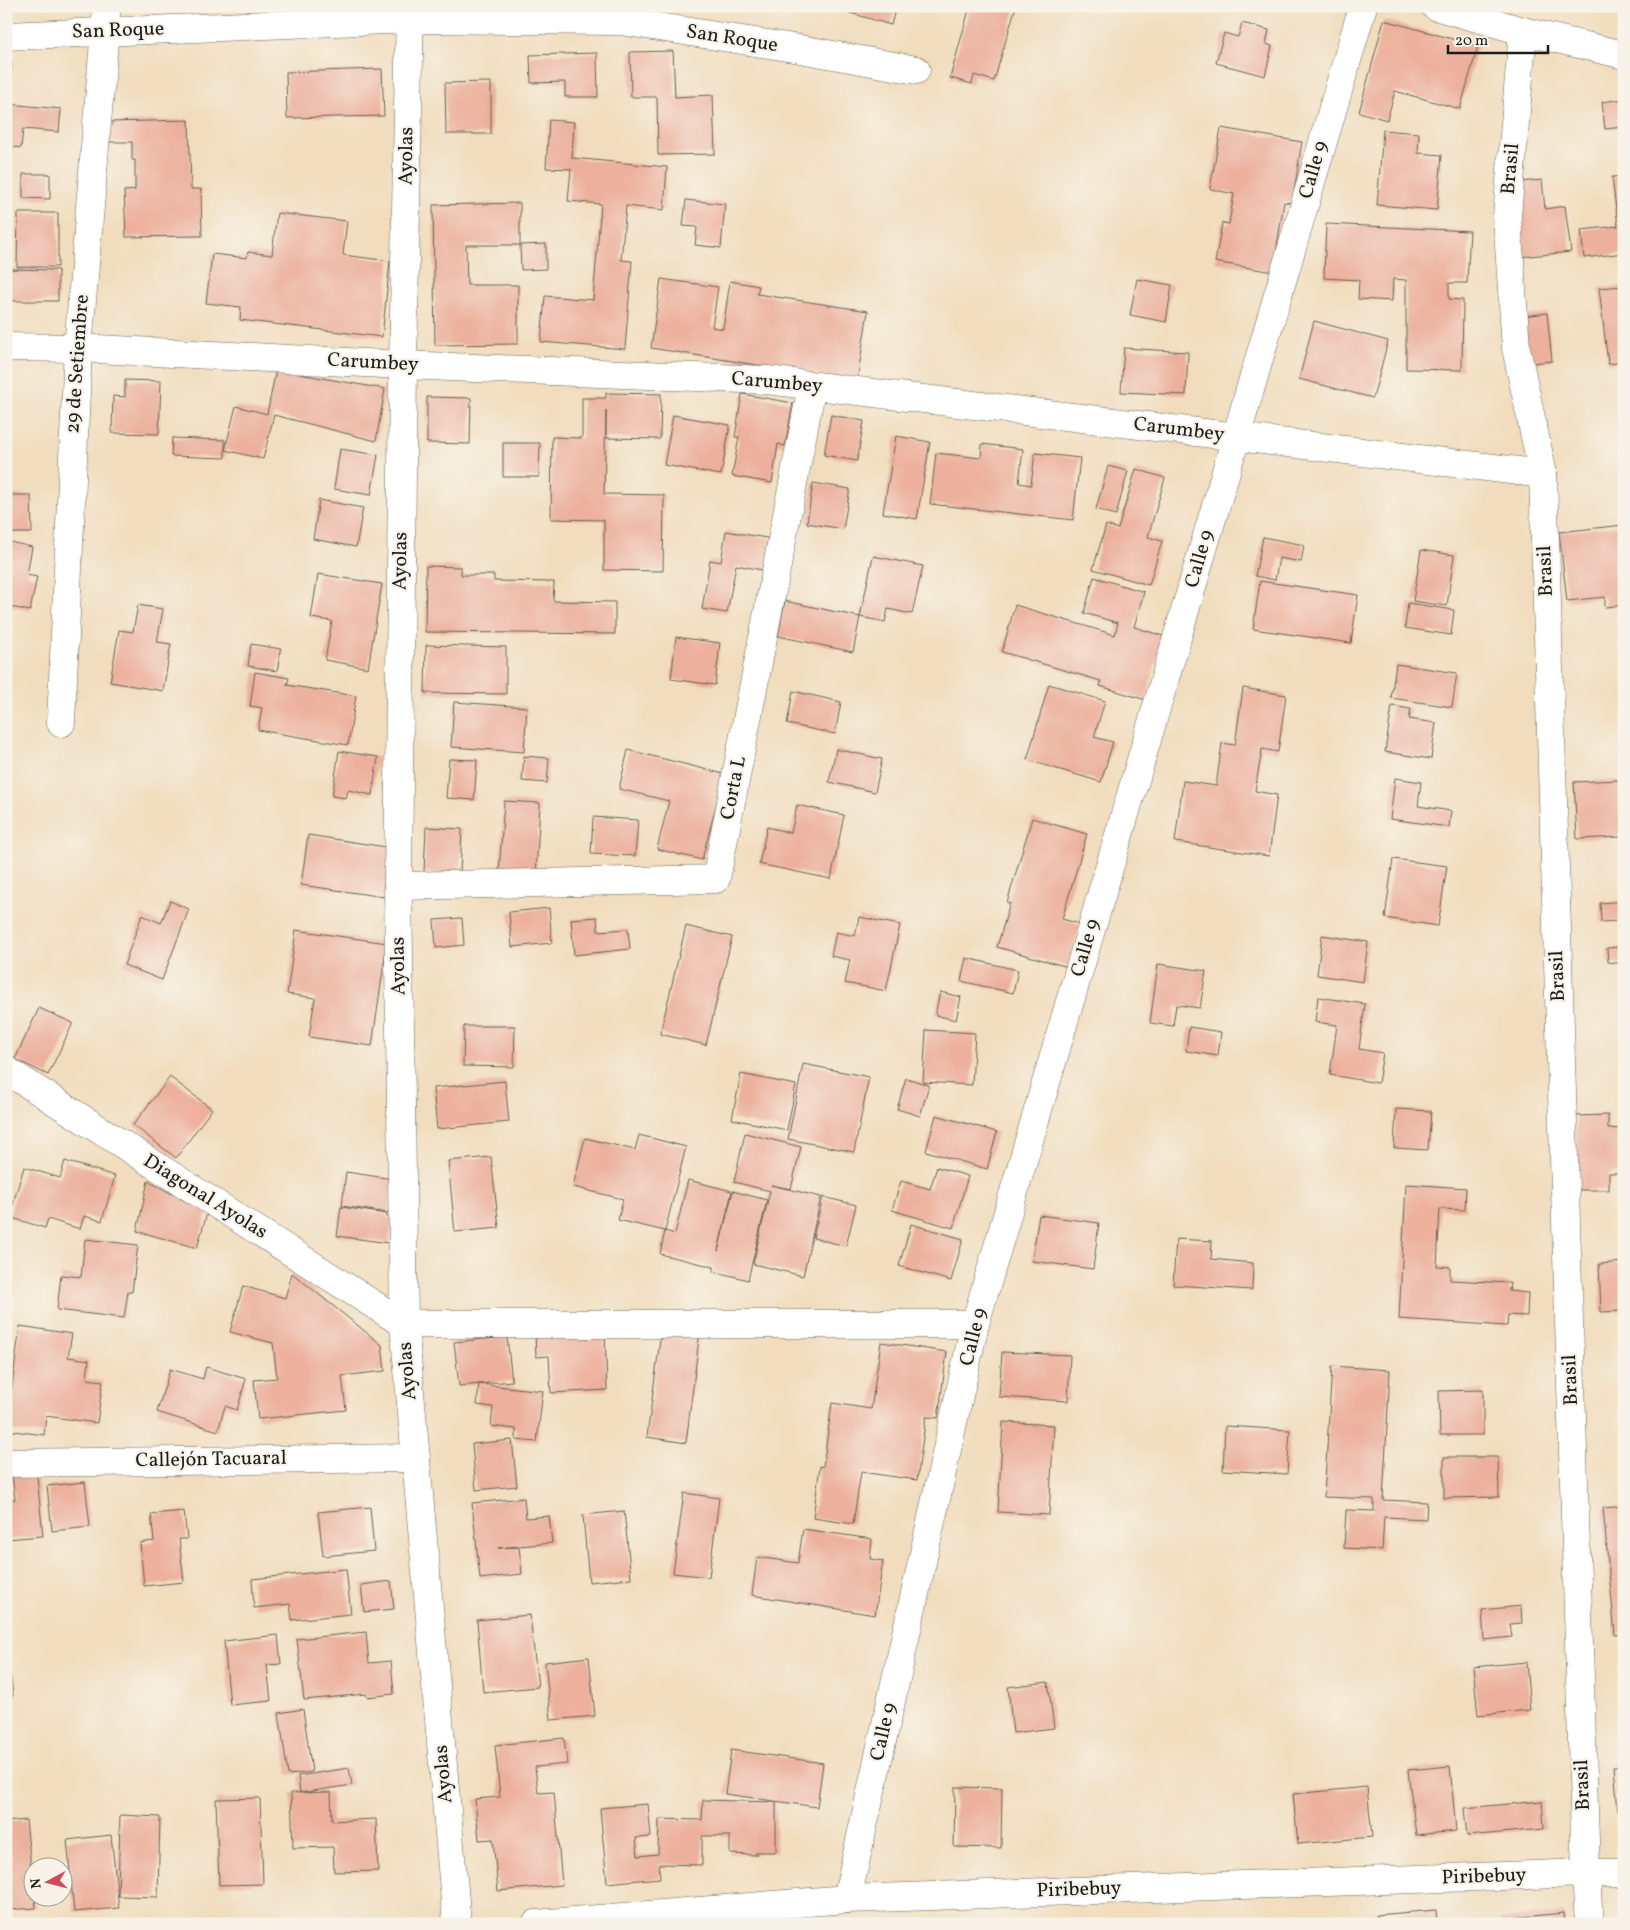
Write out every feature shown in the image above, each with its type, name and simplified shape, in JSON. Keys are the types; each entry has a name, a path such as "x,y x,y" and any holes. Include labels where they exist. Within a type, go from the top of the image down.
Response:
{"street":[{"name":"Calle 9","path":"847,1898 975,1324 1363,6"},
{"path":"1435,6 1524,31 1624,55"},
{"name":"San Roque","path":"6,36 106,19 410,13 620,22 800,49 916,70"},
{"name":"Ayolas","path":"410,13 403,365 398,886 404,1324 457,1924"},
{"name":"29 de Setiembre","path":"61,723 78,348 106,19"},
{"name":"Brasil","path":"1524,31 1507,216 1516,348 1543,474 1589,1924"},
{"name":"Carumbey","path":"6,347 78,348 403,365 757,380 1543,474"},
{"name":"Corta L","path":"398,886 716,879 812,386"},
{"name":"Diagonal Ayolas","path":"6,1070 404,1324"},
{"path":"404,1324 975,1324"},
{"name":"Callejón Tacuaral","path":"6,1463 416,1458"},
{"name":"Piribebuy","path":"536,1924 847,1898 1624,1873"}],"building":[{"path":"835,6 896,6 891,25 834,8"},
{"path":"970,6 1016,6 994,81 974,75 972,84 950,78"},
{"path":"1384,20 1478,46 1460,109 1395,91 1387,120 1359,112"},
{"path":"1242,23 1269,30 1266,44 1272,46 1265,76 1216,63 1224,33 1238,37"},
{"path":"673,51 675,97 713,95 715,154 658,155 657,97 631,97 630,52"},
{"path":"597,53 598,97 565,97 565,82 531,83 530,55"},
{"path":"6,64 12,64 8,102 6,102"},
{"path":"382,69 384,116 287,118 286,72"},
{"path":"491,82 491,134 446,134 445,83"},
{"path":"1624,99 1624,127 1605,129 1602,102"},
{"path":"9,104 61,109 59,132 23,129 21,148 6,146"},
{"path":"189,120 191,189 201,189 202,236 126,237 124,191 135,190 135,160 132,160 132,142 108,142 108,122"},
{"path":"549,120 574,122 572,158 667,167 664,210 626,206 621,260 632,261 625,349 541,342 545,296 593,300 601,204 568,201 571,169 546,168"},
{"path":"1221,128 1302,142 1292,203 1284,202 1273,272 1215,262 1222,223 1229,224 1234,194 1210,189"},
{"path":"1383,130 1419,133 1418,153 1442,155 1437,210 1377,205"},
{"path":"23,174 50,174 50,199 23,198"},
{"path":"1624,176 1624,253 1584,258 1581,230 1618,226 1612,177"},
{"path":"1542,180 1545,209 1565,206 1571,252 1519,257 1510,183"},
{"path":"686,200 725,204 721,248 695,245 697,227 683,226"},
{"path":"520,203 520,245 466,245 467,285 518,285 518,344 435,345 433,205"},
{"path":"18,213 58,213 58,267 17,267"},
{"path":"277,213 347,221 343,255 390,261 382,337 240,320 241,307 206,303 212,254 247,258 248,252 272,255"},
{"path":"1326,224 1470,231 1467,283 1449,283 1449,299 1463,300 1462,370 1406,369 1406,280 1393,279 1392,301 1358,299 1359,280 1324,278"},
{"path":"546,244 546,269 521,270 520,245"},
{"path":"6,269 58,270 58,301 6,301"},
{"path":"661,279 718,287 712,327 723,329 730,281 759,286 757,294 868,311 857,381 651,348"},
{"path":"1137,279 1172,285 1166,322 1130,315"},
{"path":"1624,286 1624,362 1608,364 1599,288"},
{"path":"1547,313 1552,361 1522,364 1516,317"},
{"path":"1314,321 1388,341 1373,398 1299,379"},
{"path":"1124,348 1188,352 1186,395 1121,392"},
{"path":"276,370 385,389 376,441 274,415 263,459 225,450 236,406 267,414"},
{"path":"125,380 161,381 159,434 112,433 113,396 125,397"},
{"path":"606,393 661,394 660,439 606,438 606,410 604,494 664,495 663,571 604,570 604,520 551,519 552,437 582,438 582,398 606,398"},
{"path":"742,394 793,403 785,446 778,444 772,483 732,476 739,437 735,437"},
{"path":"427,397 471,398 470,444 427,443"},
{"path":"673,415 730,425 721,475 664,465"},
{"path":"831,415 864,421 857,461 824,455"},
{"path":"896,436 930,442 917,519 883,513"},
{"path":"172,438 225,440 225,458 171,456"},
{"path":"503,443 540,443 539,477 503,477"},
{"path":"982,444 1023,449 1019,483 1031,485 1035,453 1080,458 1073,520 930,504 936,453 981,458"},
{"path":"340,449 378,455 371,495 334,489"},
{"path":"1108,466 1128,471 1116,515 1096,509"},
{"path":"1136,469 1165,478 1148,537 1162,541 1149,585 1093,569 1106,525 1118,529"},
{"path":"813,483 850,489 843,529 807,523"},
{"path":"6,495 31,495 32,533 6,533"},
{"path":"319,500 363,508 356,547 313,539"},
{"path":"1624,525 1624,605 1605,607 1605,597 1567,601 1559,532"},
{"path":"726,531 778,540 772,572 736,565 727,613 702,609 710,560 721,562"},
{"path":"1263,537 1304,545 1301,562 1279,558 1275,580 1255,576"},
{"path":"6,541 32,547 27,575 37,577 30,611 6,606"},
{"path":"1421,550 1454,555 1447,606 1413,601"},
{"path":"873,556 923,566 912,614 888,609 885,622 860,617"},
{"path":"426,566 461,567 461,575 494,575 494,581 554,582 553,601 615,602 615,634 425,632"},
{"path":"318,574 382,584 368,668 325,660 332,621 311,618"},
{"path":"1094,577 1144,592 1134,627 1163,636 1146,700 1100,686 1101,681 1002,652 1015,605 1115,635 1118,623 1084,613"},
{"path":"1260,581 1358,595 1351,643 1253,629"},
{"path":"785,601 860,617 853,652 778,636"},
{"path":"1408,603 1454,610 1451,635 1405,628"},
{"path":"138,605 163,609 157,642 171,644 163,691 110,682 119,630 133,632"},
{"path":"676,637 720,643 715,685 671,679"},
{"path":"251,644 281,649 277,671 248,666"},
{"path":"426,645 506,647 506,694 425,693"},
{"path":"1396,664 1457,673 1452,707 1391,698"},
{"path":"255,672 289,678 287,685 356,696 348,745 258,730 262,708 250,706"},
{"path":"1049,684 1105,701 1094,737 1113,742 1101,782 1027,760"},
{"path":"1243,688 1286,695 1278,752 1262,749 1255,791 1277,795 1269,856 1175,842 1183,781 1216,786 1222,743 1235,745"},
{"path":"793,691 841,702 835,734 787,724"},
{"path":"454,702 527,707 524,752 451,747"},
{"path":"1392,706 1411,709 1409,719 1436,723 1431,759 1385,752"},
{"path":"836,749 882,759 875,792 829,782"},
{"path":"628,750 724,774 702,860 657,849 669,801 619,789"},
{"path":"339,751 378,757 372,795 348,790 346,798 332,796"},
{"path":"524,756 549,758 547,783 522,781"},
{"path":"449,759 477,760 474,800 446,798"},
{"path":"1395,778 1421,782 1418,806 1451,811 1449,827 1390,819"},
{"path":"1620,780 1622,837 1577,839 1574,782"},
{"path":"504,801 540,803 536,876 499,874"},
{"path":"797,805 844,815 831,879 759,864 767,827 791,833"},
{"path":"593,817 638,820 635,856 591,854"},
{"path":"1032,818 1087,834 1062,919 1080,924 1068,967 997,947 1010,903 1007,903"},
{"path":"426,827 462,829 460,874 424,872"},
{"path":"308,835 392,848 385,897 301,885"},
{"path":"1393,859 1447,866 1438,926 1385,918"},
{"path":"170,901 189,909 162,980 124,965 142,915 161,923"},
{"path":"1624,901 1624,964 1608,962 1607,948 1622,947 1620,921 1601,922 1600,903"},
{"path":"549,908 552,943 512,947 509,912"},
{"path":"597,917 598,931 628,929 630,949 574,955 571,919"},
{"path":"859,917 900,925 886,991 845,983 850,960 831,956 836,932 855,936"},
{"path":"462,918 464,945 436,948 434,920"},
{"path":"686,926 732,937 706,1045 660,1034"},
{"path":"296,930 387,943 372,1046 309,1037 315,998 287,994"},
{"path":"1322,935 1368,942 1363,982 1317,975"},
{"path":"966,958 1018,970 1013,993 961,981"},
{"path":"1158,964 1206,971 1200,1008 1176,1005 1173,1026 1150,1023"},
{"path":"940,992 961,997 956,1020 935,1015"},
{"path":"1318,997 1365,1004 1359,1049 1383,1053 1378,1083 1330,1075 1337,1025 1315,1022"},
{"path":"39,1008 73,1023 48,1075 15,1059"},
{"path":"464,1026 515,1026 514,1067 463,1066"},
{"path":"1189,1027 1221,1032 1218,1056 1186,1051"},
{"path":"926,1030 975,1033 972,1085 923,1082"},
{"path":"803,1064 869,1077 854,1152 788,1139"},
{"path":"741,1074 796,1085 787,1130 732,1119"},
{"path":"170,1077 212,1109 176,1158 133,1125"},
{"path":"906,1078 929,1085 920,1116 897,1109"},
{"path":"505,1081 509,1122 437,1129 433,1088"},
{"path":"1396,1109 1431,1111 1428,1150 1394,1148"},
{"path":"936,1115 997,1132 987,1169 926,1151"},
{"path":"1608,1115 1608,1129 1624,1128 1624,1173 1609,1173 1609,1190 1578,1190 1576,1116"},
{"path":"745,1133 801,1147 791,1189 771,1185 821,1197 803,1276 753,1264 770,1191 734,1182"},
{"path":"639,1135 686,1147 665,1231 618,1220 623,1199 573,1187 585,1138 635,1150"},
{"path":"491,1157 499,1228 455,1232 448,1161"},
{"path":"65,1161 115,1176 102,1221 84,1216 80,1229 48,1219 45,1228 9,1217 24,1167 60,1178"},
{"path":"937,1167 968,1176 953,1228 892,1210 901,1181 930,1189"},
{"path":"346,1172 393,1179 388,1213 342,1206"},
{"path":"688,1180 732,1191 718,1251 733,1191 767,1200 748,1280 713,1271 714,1267 660,1254 665,1231 675,1234"},
{"path":"148,1181 207,1213 197,1248 137,1231"},
{"path":"1406,1184 1466,1188 1465,1210 1440,1209 1437,1266 1450,1267 1450,1280 1510,1283 1509,1291 1528,1293 1527,1316 1508,1315 1507,1326 1399,1319"},
{"path":"823,1197 856,1205 846,1246 813,1238"},
{"path":"341,1207 387,1214 386,1217 393,1218 389,1243 337,1236"},
{"path":"1039,1215 1099,1223 1093,1269 1032,1261"},
{"path":"911,1224 963,1239 951,1281 899,1266"},
{"path":"85,1239 138,1245 132,1292 128,1292 124,1318 57,1310 61,1275 81,1277"},
{"path":"1176,1239 1212,1241 1211,1259 1253,1263 1252,1290 1173,1285"},
{"path":"1624,1262 1624,1311 1601,1312 1599,1264"},
{"path":"292,1273 382,1345 385,1371 342,1376 346,1410 258,1419 254,1380 277,1378 273,1343 230,1332 243,1286 285,1298"},
{"path":"662,1325 700,1331 686,1443 647,1437"},
{"path":"20,1326 72,1334 68,1357 89,1360 87,1379 103,1381 97,1423 46,1416 44,1435 6,1430"},
{"path":"605,1330 607,1390 551,1393 549,1356 536,1357 535,1333"},
{"path":"507,1337 512,1381 459,1386 454,1342"},
{"path":"881,1342 947,1352 938,1418 926,1417 917,1480 861,1472 853,1524 813,1518 820,1466 823,1467 832,1403 871,1409"},
{"path":"1002,1352 1070,1355 1068,1401 999,1397"},
{"path":"1332,1366 1390,1370 1383,1500 1427,1502 1426,1519 1384,1517 1382,1550 1344,1548 1346,1510 1374,1511 1374,1499 1324,1497"},
{"path":"206,1367 246,1379 237,1410 225,1406 218,1431 157,1412 170,1369 203,1379"},
{"path":"479,1384 543,1391 537,1442 516,1440 516,1429 491,1426 493,1407 477,1405"},
{"path":"1483,1390 1483,1435 1440,1435 1439,1391"},
{"path":"1003,1422 1054,1425 1049,1515 998,1512"},
{"path":"1225,1426 1290,1430 1287,1474 1223,1470"},
{"path":"512,1440 517,1486 476,1490 472,1444"},
{"path":"1444,1457 1498,1457 1499,1497 1444,1498"},
{"path":"36,1466 43,1536 6,1539 6,1499 15,1499 11,1468"},
{"path":"85,1482 90,1527 52,1531 47,1486"},
{"path":"684,1493 719,1498 709,1577 673,1573"},
{"path":"524,1498 526,1518 549,1516 552,1543 498,1548 519,1547 522,1574 480,1579 472,1503"},
{"path":"1624,1506 1624,1634 1615,1635 1603,1508"},
{"path":"370,1507 374,1551 323,1556 318,1512"},
{"path":"184,1511 187,1539 179,1539 184,1582 144,1586 140,1543 154,1541 151,1514"},
{"path":"624,1511 631,1578 589,1582 583,1515"},
{"path":"803,1529 872,1539 870,1559 883,1561 875,1615 752,1595 757,1557 798,1563"},
{"path":"346,1569 351,1614 292,1620 290,1604 254,1608 252,1579"},
{"path":"391,1581 394,1609 364,1612 361,1585"},
{"path":"1521,1606 1522,1623 1510,1624 1512,1637 1484,1640 1482,1610"},
{"path":"530,1615 538,1687 483,1692 477,1620"},
{"path":"366,1632 369,1663 391,1661 394,1694 367,1697 366,1694 304,1700 297,1639"},
{"path":"278,1635 281,1664 267,1665 271,1701 230,1705 224,1641"},
{"path":"6,1642 13,1696 6,1697"},
{"path":"589,1657 595,1716 551,1720 545,1662"},
{"path":"1526,1662 1530,1710 1478,1715 1473,1667"},
{"path":"1048,1682 1054,1728 1013,1733 1008,1687"},
{"path":"303,1709 312,1772 288,1775 279,1713"},
{"path":"6,1724 10,1747 6,1748"},
{"path":"564,1738 567,1764 535,1767 538,1793 554,1792 562,1885 498,1891 493,1839 479,1840 475,1799 500,1797 495,1745"},
{"path":"731,1750 823,1763 817,1807 725,1794"},
{"path":"1450,1766 1456,1831 1416,1835 1408,1770"},
{"path":"1624,1766 1624,1811 1618,1811 1614,1767"},
{"path":"349,1768 352,1785 300,1793 298,1776"},
{"path":"955,1787 1002,1788 1001,1848 954,1847"},
{"path":"1367,1787 1372,1837 1298,1844 1293,1794"},
{"path":"331,1792 332,1821 376,1819 378,1871 334,1872 333,1847 293,1848 291,1793"},
{"path":"260,1798 263,1884 219,1885 216,1799"},
{"path":"703,1800 776,1802 776,1852 756,1852 756,1855 730,1854 730,1836 702,1836 702,1865 659,1864 660,1878 607,1883 600,1808 648,1804 651,1837 636,1838 638,1856 658,1854 659,1819 702,1820"},
{"path":"1542,1801 1544,1829 1467,1836 1464,1808"},
{"path":"120,1815 160,1817 158,1897 118,1896"},
{"path":"26,1820 30,1858 22,1858 22,1908 36,1908 6,1910 6,1822"},
{"path":"111,1835 119,1908 74,1912 72,1858 69,1858 67,1840"},
{"path":"1436,1910 1437,1924 1377,1924 1376,1915"},
{"path":"1564,1913 1565,1924 1500,1924 1500,1919"}]}
